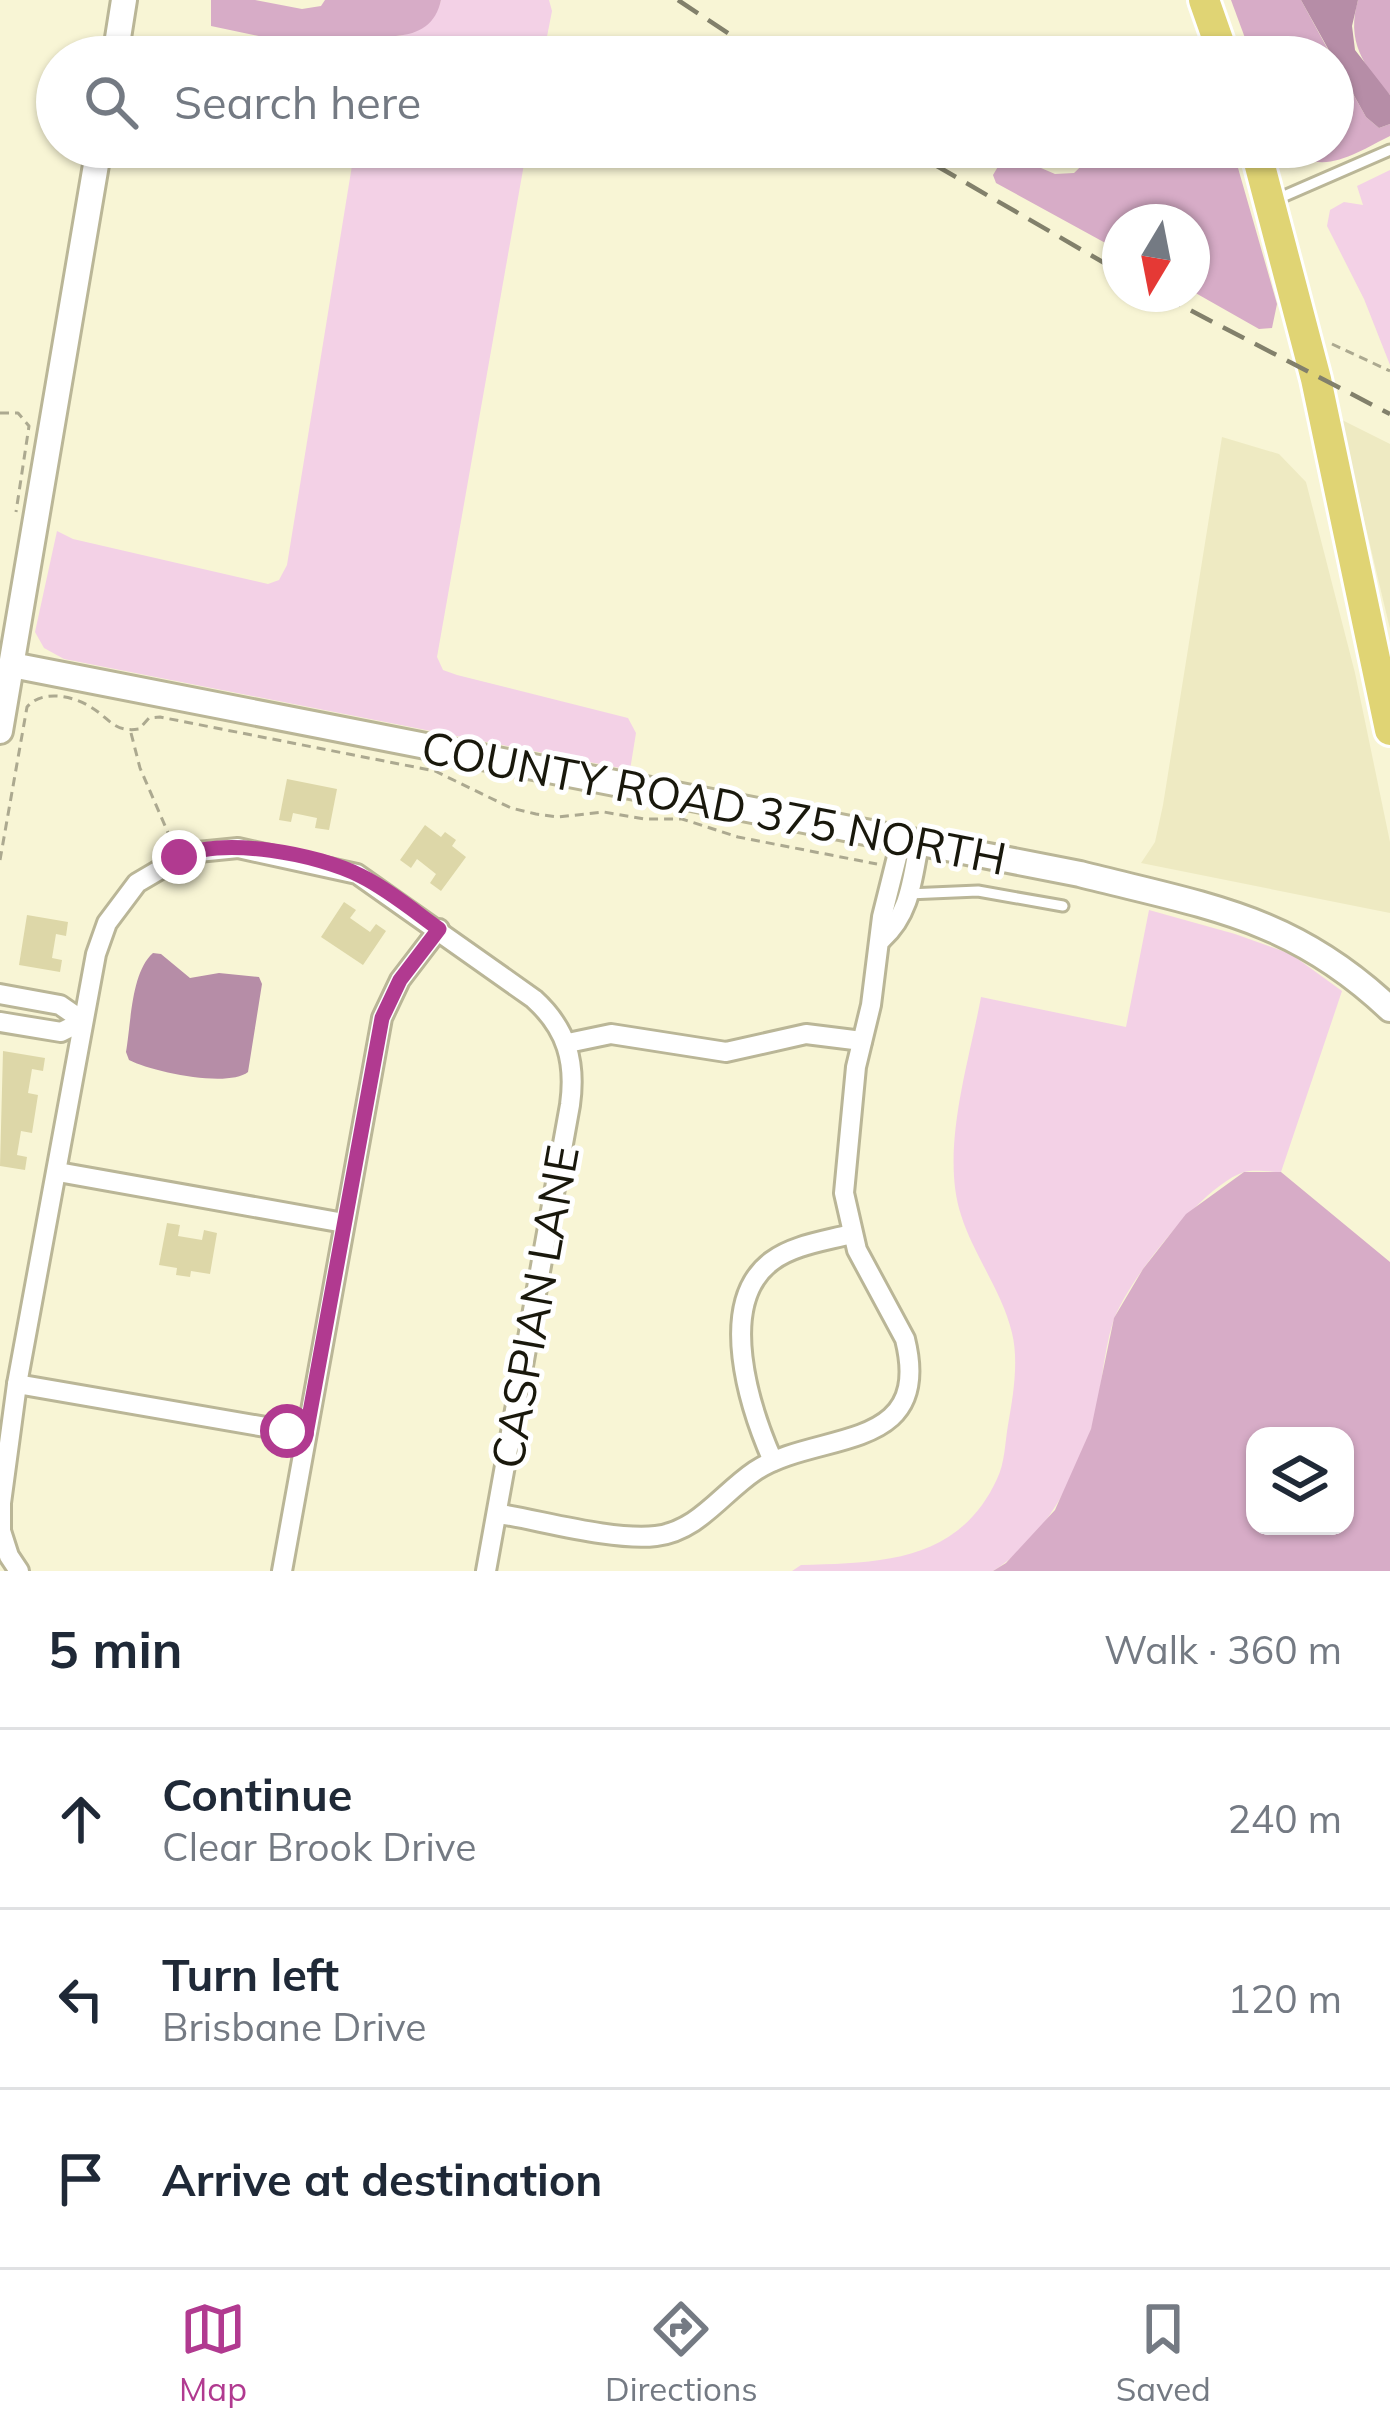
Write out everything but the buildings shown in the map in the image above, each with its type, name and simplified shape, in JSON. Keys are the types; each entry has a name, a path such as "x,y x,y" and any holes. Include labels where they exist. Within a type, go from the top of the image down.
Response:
{"main road":[{"path":"1204,0 1217,36"},
{"path":"1261,168 1381,644 1390,730"}],"street":[{"path":"118,36 124,0"},
{"path":"0,731 95,168"},
{"name":"COUNTY ROAD 375 NORTH","path":"12,664 1080,874 1286,932 1390,1009"},
{"path":"900,892 896,868 910,842"},
{"path":"500,1514 643,1537 671,1534 692,1524 773,1461 874,1431 899,1408 910,1372 905,1339 850,1234 844,1174 882,939 898,924 910,842"},
{"path":"19,1571 2,1531 1,1503 17,1384 95,954 107,923 137,883 179,857 212,848 238,848 334,866 376,884 535,999 568,1043 611,1034 726,1052 806,1034 862,1041"},
{"path":"282,1571 382,1018 400,980 439,929"},
{"path":"0,994 60,1005 83,1021"},
{"path":"0,1022 61,1032 83,1021"},
{"name":"CASPIAN LANE","path":"486,1571 571,1105 568,1043"},
{"path":"58,1172 344,1222"},
{"path":"773,1461 745,1385 746,1296 752,1281 773,1259 850,1234"},
{"path":"17,1384 306,1434"}],"lane":[{"path":"1354,166 1390,150"},
{"path":"1270,202 1348,168"},
{"path":"900,892 978,891 1063,906"}],"path":[{"path":"1304,331 1390,371"},
{"path":"0,413 23,415 29,428 15,521"},
{"path":"0,860 25,718 35,697 44,695 89,705 114,728 139,730 149,718 160,717 435,771 511,808 536,814 558,817 604,812 644,819 682,818 738,837 896,868"},
{"path":"131,731 140,768 179,857"}],"shaded area":[{"path":"211,0 255,0 302,9 321,6 325,0 441,0 426,26 396,36 258,36 211,26"},
{"path":"441,0 549,0 552,11 547,36 396,36 424,24"},
{"path":"1231,0 1301,0 1321,36 1244,36"},
{"path":"1301,0 1358,0 1353,36 1321,36"},
{"path":"1358,0 1390,0 1390,95 1359,52 1354,28"},
{"path":"1354,42 1355,50 1390,95 1390,124 1379,128 1366,117 1354,95"},
{"path":"1354,96 1379,128 1390,124 1390,136 1354,154"},
{"path":"352,168 523,168 437,657 443,670 457,675 628,718 636,733 630,770 64,659 44,648 35,632 57,531 73,539 268,584 279,580 287,565"},
{"path":"997,168 1041,168 1055,174 1074,173 1079,168 1238,168 1277,304 1272,328 1259,329 1210,301 1210,204 1102,204 1102,241 996,183 993,175"},
{"path":"1390,170 1390,365 1327,226 1330,210 1344,202 1363,205 1357,186"},
{"path":"1340,419 1390,444 1390,629"},
{"path":"1222,437 1279,454 1306,482 1355,673 1390,842 1390,913 1141,863 1155,842 1163,805"},
{"path":"1149,910 1291,954 1342,991 1281,1172 1248,1171 1227,1181 1188,1215 1149,1260 1113,1322 1095,1417 1075,1470 1054,1509 1011,1559 993,1571 792,1571 801,1565 888,1559 939,1542 962,1527 997,1479 1013,1391 1014,1344 1002,1303 961,1215 954,1163 959,1106 981,997 1126,1027"},
{"path":"153,953 161,954 190,978 219,973 259,977 262,984 248,1072 208,1078 129,1060 126,1052 136,985"},
{"path":"1244,1172 1281,1172 1390,1262 1390,1571 993,1571 1055,1510 1091,1429 1114,1318 1143,1269 1186,1214"}],"railway":[{"path":"678,0 732,36"},
{"path":"940,168 1102,262"},
{"path":"1194,312 1390,414"}],"route":[{"path":"179,857 212,848 238,848 334,866 376,884 439,929 400,980 382,1018 306,1434 287,1431"}]}
